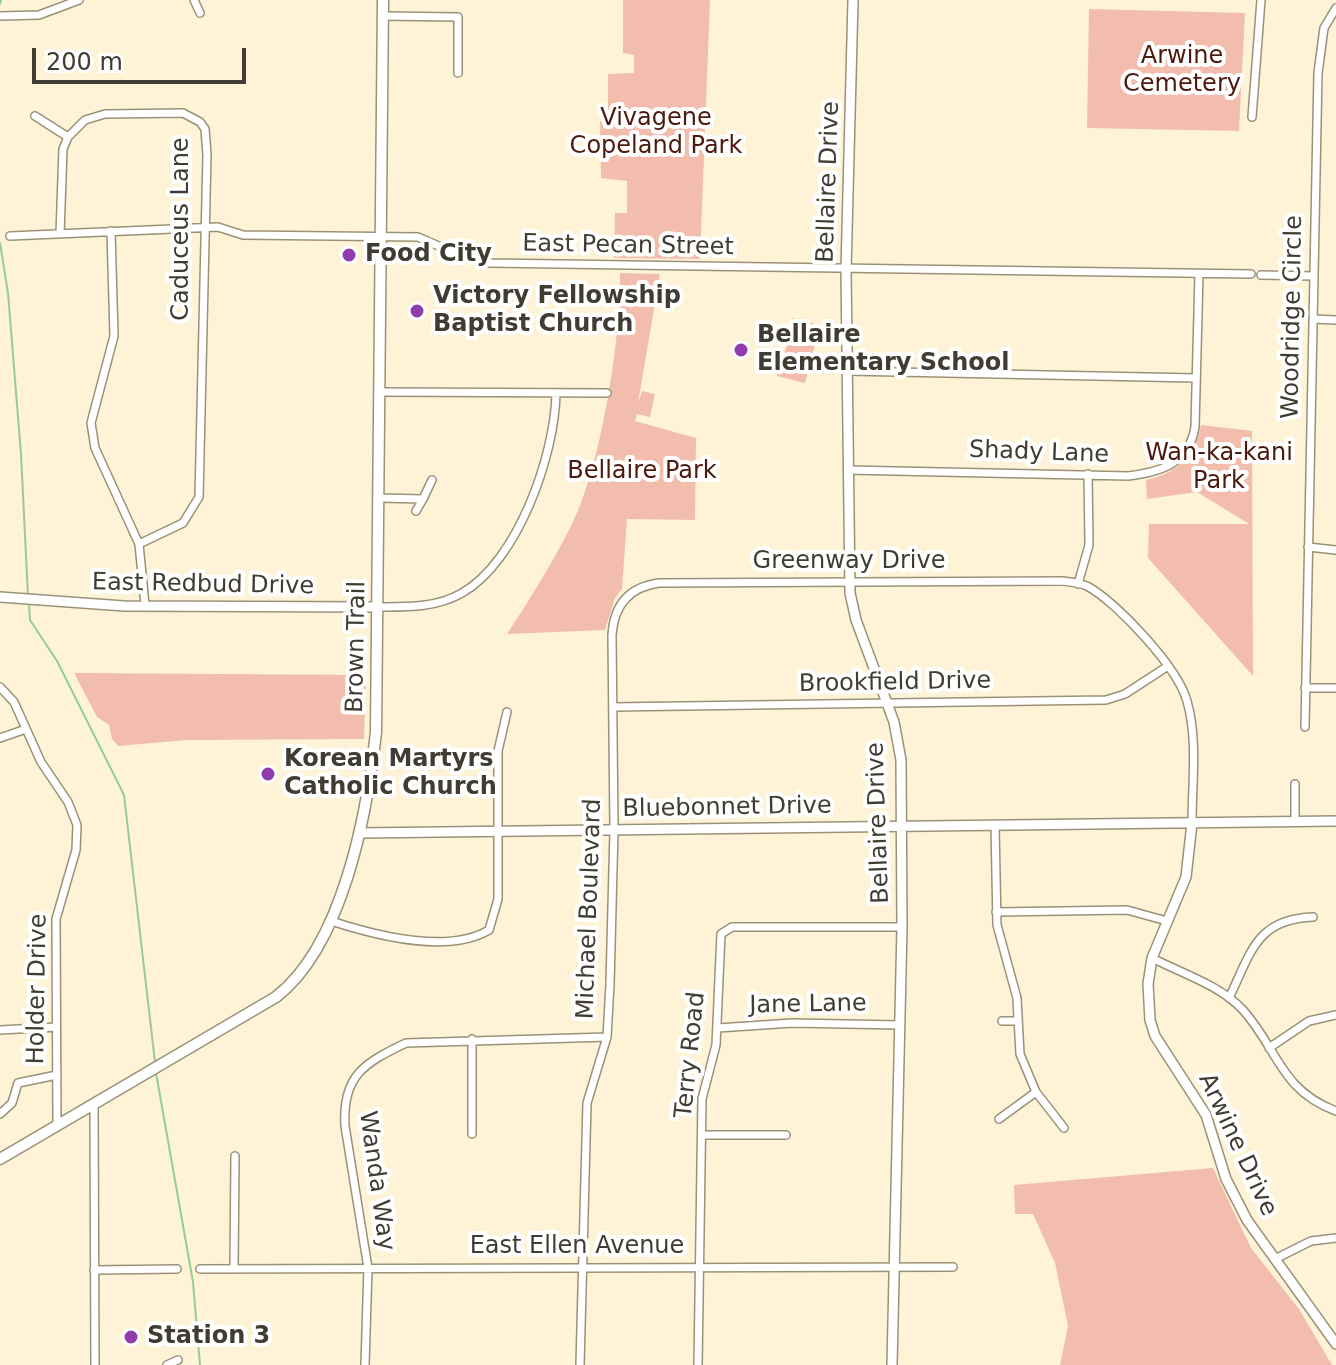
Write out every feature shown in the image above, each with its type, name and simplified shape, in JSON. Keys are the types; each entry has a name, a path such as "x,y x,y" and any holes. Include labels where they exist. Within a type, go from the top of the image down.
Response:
{"main road":[{"name":"Brown Trail","path":"0,1159 291,986 319,949 331,921 359,833 376,732 383,0"}],"street":[{"path":"3,16 39,15 79,0"},
{"path":"194,0 200,13"},
{"name":"Bellaire Drive","path":"853,0 846,270 849,582 852,608 900,746 902,927 892,1365"},
{"path":"1252,117 1261,0"},
{"name":"Woodridge Circle","path":"1305,727 1320,51 1324,28 1336,8"},
{"path":"382,16 458,17 458,73"},
{"name":"Caduceus Lane","path":"68,137 85,120 105,114 192,116 200,122 207,137 199,497 183,523 139,544"},
{"path":"35,116 68,137 62,160 60,234"},
{"name":"East Pecan Street","path":"10,236 206,227 243,235 426,238 466,258 490,263 1251,274"},
{"path":"111,231 114,336 91,423 95,448 139,544 145,605"},
{"name":"Shady Lane","path":"848,470 1088,474 1162,471 1178,460 1193,440 1199,274"},
{"path":"1261,275 1314,276"},
{"path":"1313,319 1336,320"},
{"path":"847,371 1196,378"},
{"path":"379,392 607,393"},
{"name":"East Redbud Drive","path":"0,597 145,605 378,607 426,606 452,598 474,585 494,565 536,488 556,408 556,393"},
{"path":"1078,584 1089,545 1088,474"},
{"path":"416,511 432,480"},
{"path":"379,498 423,499"},
{"path":"1308,547 1336,550"},
{"name":"Greenway Drive","path":"625,599 638,588 659,583 1078,584"},
{"name":"Arwine Drive","path":"1078,584 1097,593 1122,614 1168,666 1185,692 1190,715 1192,823 1188,867 1152,958 1148,1000 1155,1036 1198,1100 1214,1135 1231,1189 1275,1259 1336,1344"},
{"name":"Michael Boulevard","path":"580,1365 587,1103 607,1037 614,830 612,625 625,599"},
{"name":"Brookfield Drive","path":"613,707 1106,700 1133,690 1168,666"},
{"name":"Holder Drive","path":"0,687 14,702 41,762 68,802 77,825 76,850 56,919 57,1125"},
{"path":"1305,688 1336,688"},
{"path":"331,921 407,941 462,938 486,933 493,926 497,911 498,751 507,712"},
{"path":"0,738 26,729"},
{"path":"1295,784 1295,822"},
{"name":"Bluebonnet Drive","path":"359,833 1336,821"},
{"path":"995,825 996,912 999,936 1017,998 1020,1054 1036,1092 1064,1128"},
{"path":"996,912 1127,910 1167,921"},
{"path":"1229,998 1265,930 1286,919 1313,917"},
{"name":"Terry Road","path":"698,1365 702,1099 714,1063 721,934 726,928 902,927"},
{"path":"1152,958 1229,998 1251,1020 1299,1091 1336,1111"},
{"path":"1269,1048 1309,1021 1336,1015"},
{"path":"1002,1021 1018,1021"},
{"name":"Jane Lane","path":"718,1028 792,1023 900,1025"},
{"path":"0,1030 56,1027"},
{"name":"Wanda Way","path":"365,1365 368,1268 345,1126 347,1088 358,1072 406,1043 607,1037"},
{"path":"472,1039 472,1134"},
{"path":"0,1114 12,1103 18,1083 57,1075"},
{"path":"999,1119 1036,1092"},
{"path":"89,1106 94,1118 95,1365"},
{"path":"703,1135 786,1135"},
{"path":"234,1269 235,1156"},
{"path":"1275,1259 1311,1241 1336,1238"},
{"name":"East Ellen Avenue","path":"200,1269 953,1267"},
{"path":"94,1270 177,1269"},
{"path":"167,1365 178,1360"}],"green space":[{"name":"Vivagene Copeland Park","path":"623,0 710,0 700,259 614,258 615,213 627,213 627,181 601,178 600,121 608,120 608,74 634,73 634,55 623,53"},
{"name":"Arwine Cemetery","path":"1089,9 1245,13 1239,131 1087,128"},
{"name":"Bellaire Park","path":"620,273 660,274 638,403 642,391 655,394 650,417 637,414 635,421 696,438 695,520 627,519 622,589 615,598 605,630 507,634 565,538 592,469 613,366"},
{"path":"792,318 820,325 805,383 777,376 791,332"},
{"name":"Wan-ka-kani Park","path":"1201,425 1252,431 1253,676 1148,558 1149,524 1249,524 1197,492 1147,499 1146,480 1167,473 1183,462 1194,446"},
{"path":"74,673 366,675 364,739 187,740 118,746 112,739 109,725 97,717"},
{"path":"1213,1168 1251,1248 1299,1309 1332,1365 1060,1365 1068,1326 1055,1263 1033,1214 1015,1214 1014,1185"}],"waterway":[{"path":"0,4 1,0"},
{"path":"0,243 8,293 21,454 28,596"},
{"path":"29,603 30,620 57,661 124,795 155,1062"},
{"path":"156,1073 193,1282 200,1365"}],"place":[{"name":"Food City","path":"349,255"},
{"name":"Victory Fellowship Baptist Church","path":"417,311"},
{"name":"Bellaire Elementary School","path":"741,350"},
{"name":"Korean Martyrs Catholic Church","path":"268,774"},
{"name":"Station 3","path":"131,1337"}]}
